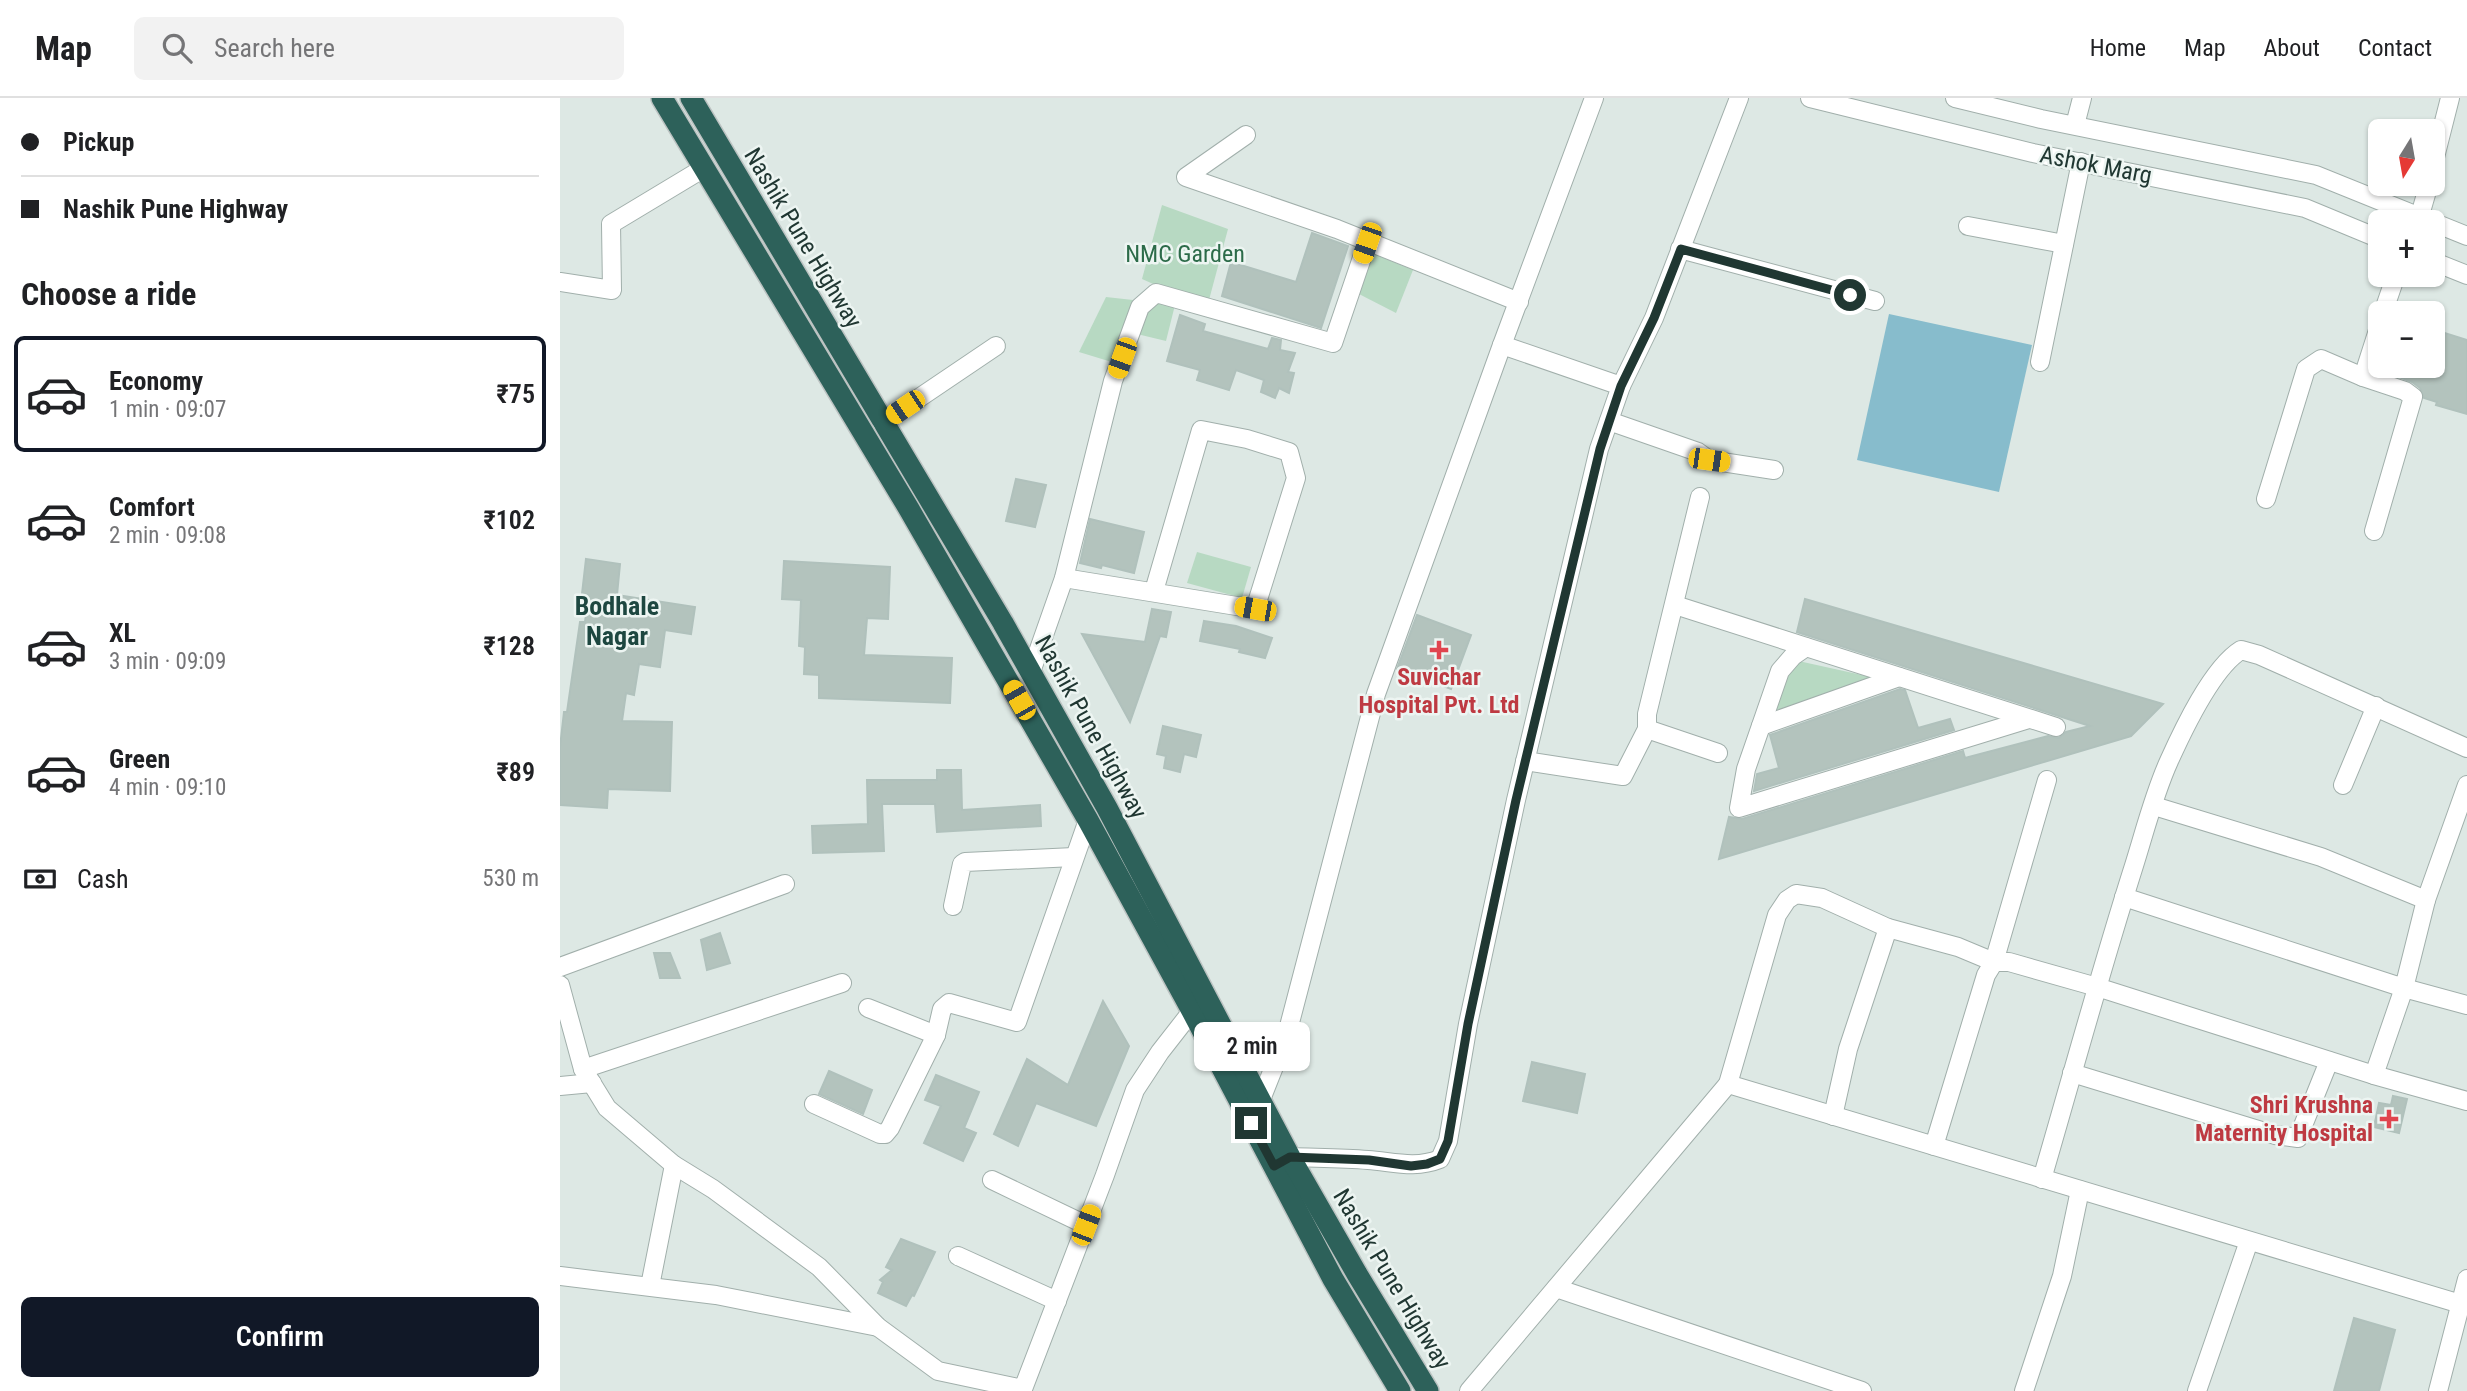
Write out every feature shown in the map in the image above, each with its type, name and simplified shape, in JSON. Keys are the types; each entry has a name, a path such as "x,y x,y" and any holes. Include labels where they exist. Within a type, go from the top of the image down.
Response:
{"highway":[{"name":"Nashik Pune Highway","path":"662,98 916,521 1088,820 1192,1011 1282,1162 1357,1274 1428,1391"},
{"name":"Nashik Pune Highway","path":"691,98 1031,672 1107,808 1260,1102 1282,1162 1334,1279 1400,1391"}],"street":[{"path":"1260,1102 1287,1034 1376,695 1594,98"},
{"path":"1282,1162 1369,1160 1411,1166 1427,1164 1440,1159 1448,1141 1468,1024 1525,761 1600,449 1621,386 1654,318 1739,98"},
{"name":"Ashok Marg","path":"1810,98 2033,153 2305,208 2368,234"},
{"name":"Ashok Marg","path":"1955,98 2316,175 2396,210"},
{"path":"2076,125 2082,98"},
{"path":"2445,119 2450,98"},
{"path":"1246,135 1186,177 1337,229 1519,302"},
{"path":"2040,362 2081,162"},
{"path":"560,282 612,290 611,224 704,168"},
{"path":"1968,226 2064,244"},
{"name":"Ashok Marg","path":"2445,229 2467,236"},
{"path":"1031,672 1064,578 1113,381 1140,307 1156,293 1333,343 1367,243"},
{"path":"1681,249 1875,301"},
{"path":"2445,266 2467,275"},
{"path":"1502,345 1621,386"},
{"path":"883,423 996,346"},
{"path":"2266,499 2306,369 2321,359 2405,391 2413,397 2374,531"},
{"path":"2363,377 2368,361"},
{"path":"1609,421 1698,452 1709,460 1774,470"},
{"path":"1064,578 1255,609 1296,478 1289,452 1247,439 1201,430 1154,591"},
{"path":"1525,761 1623,776 1647,729 1647,714 1700,497"},
{"path":"1675,605 2056,727"},
{"path":"1806,647 1793,656 1780,671 1746,769 1739,808 2029,719"},
{"path":"2042,1179 2124,897 2168,763 2190,717 2232,656 2241,650 2259,655 2467,747"},
{"path":"1761,726 1899,677"},
{"path":"2343,785 2376,706"},
{"path":"1647,729 1718,752"},
{"path":"1934,1146 1986,975 1994,962 2047,780"},
{"path":"2374,1074 2403,988 2426,900 2467,785"},
{"path":"2154,806 2320,857 2426,900"},
{"path":"814,1104 880,1134 888,1132 936,1035 942,1009 949,1003 1017,1022 1088,820"},
{"path":"953,906 962,864 965,862 1074,858"},
{"path":"560,967 785,884"},
{"path":"1469,1391 1728,1084 1777,915 1787,900 1796,894 1822,898 1888,928 1958,947 1994,962 2009,962 2097,987 2329,1061 2467,1101"},
{"path":"2124,897 2403,988 2467,1005"},
{"path":"1833,1116 1848,1049 1888,928"},
{"path":"560,1086 842,982"},
{"path":"560,985 587,1076 607,1108 674,1165 713,1189 819,1267 878,1327 938,1371 1023,1389 1135,1090 1192,1011"},
{"path":"868,1008 936,1035"},
{"path":"2073,1073 2275,1135 2298,1138 2329,1061"},
{"path":"1728,1084 2464,1305"},
{"path":"650,1286 674,1165"},
{"path":"992,1180 1086,1225"},
{"path":"2024,1391 2062,1276 2080,1190"},
{"path":"2197,1391 2249,1241"},
{"path":"958,1256 1057,1301"},
{"path":"560,1276 716,1294 878,1327"},
{"path":"2438,1391 2464,1305 2467,1279"},
{"path":"1556,1288 1862,1391"}],"green space":[{"name":"NMC Garden","path":"1162,205 1228,229 1209,300 1160,287 1142,279"},
{"path":"1369,252 1413,270 1396,313 1357,293"},
{"path":"1106,297 1133,300 1115,363 1079,352"},
{"path":"1158,302 1175,305 1166,341 1137,334 1144,311"},
{"path":"1197,552 1251,567 1242,598 1187,583"},
{"path":"1797,662 1880,679 1766,716 1788,666"}],"water":[{"path":"1889,314 2032,345 1999,492 1857,460"}],"building":[{"path":"1312,233 1348,246 1321,328 1222,296 1231,262 1296,282"},
{"path":"1180,315 1205,324 1203,331 1268,349 1272,338 1281,340 1280,350 1295,353 1288,372 1294,373 1289,393 1279,388 1275,398 1261,392 1264,380 1236,370 1229,390 1197,380 1200,370 1167,361"},
{"path":"2445,333 2467,340 2467,414 2436,405 2437,402 2424,398 2420,388 2402,378 2445,378"},
{"path":"1016,479 1046,485 1035,527 1006,521"},
{"path":"1090,519 1144,532 1134,573 1080,563"},
{"path":"586,559 620,564 617,595 695,607 691,634 665,630 660,667 639,664 634,695 626,693 622,721 672,722 670,791 608,789 607,808 560,805 560,747 580,622 585,622 588,595 582,594"},
{"path":"784,561 890,567 888,619 867,618 864,655 952,658 950,703 819,698 819,675 804,674 805,647 799,646 801,600 782,599"},
{"path":"1805,599 2163,704 2131,736 1719,859 1729,817 1742,819 1963,751 1965,758 2048,736 2059,738 2066,732 2090,726 1797,632"},
{"path":"1152,609 1171,612 1166,637 1160,636 1130,722 1082,634 1145,642"},
{"path":"1417,615 1471,635 1451,689 1397,669"},
{"path":"1204,621 1236,626 1272,638 1265,658 1239,652 1240,649 1200,641"},
{"path":"1900,689 1905,690 1918,728 1950,719 1954,730 1754,791 1757,774 1779,768 1770,735"},
{"path":"1163,726 1201,735 1196,757 1184,754 1180,772 1164,768 1166,756 1157,754"},
{"path":"937,770 961,770 962,810 1040,805 1041,826 937,832 935,804 882,804 884,851 813,853 812,826 868,824 867,780 937,780"},
{"path":"720,933 730,963 707,970 701,940"},
{"path":"654,953 670,953 680,978 660,978"},
{"path":"1103,1001 1129,1046 1096,1126 1036,1103 1018,1146 994,1134 1027,1059 1068,1085"},
{"path":"1532,1062 1585,1074 1577,1113 1523,1101"},
{"path":"829,1071 872,1090 863,1114 819,1094"},
{"path":"936,1075 979,1092 964,1128 976,1133 963,1161 924,1143 941,1106 925,1100"},
{"path":"2393,1096 2407,1099 2399,1133 2374,1127 2379,1103 2391,1105"},
{"path":"901,1239 935,1252 914,1296 912,1295 906,1306 878,1293 883,1282 880,1280 892,1270 886,1267"},
{"path":"2354,1318 2395,1330 2379,1391 2334,1391"}],"place":[{"name":"Suvichar Hospital Pvt. Ltd","path":"1439,650"},
{"name":"Shri Krushna Maternity Hospital","path":"2389,1119"}],"district":[{"name":"Bodhale Nagar","path":"617,621"}],"route":[{"path":"1251,1123 1274,1166 1290,1157 1369,1160 1411,1166 1440,1159 1448,1141 1468,1024 1516,800 1600,449 1621,386 1654,318 1681,249 1850,295"}]}
